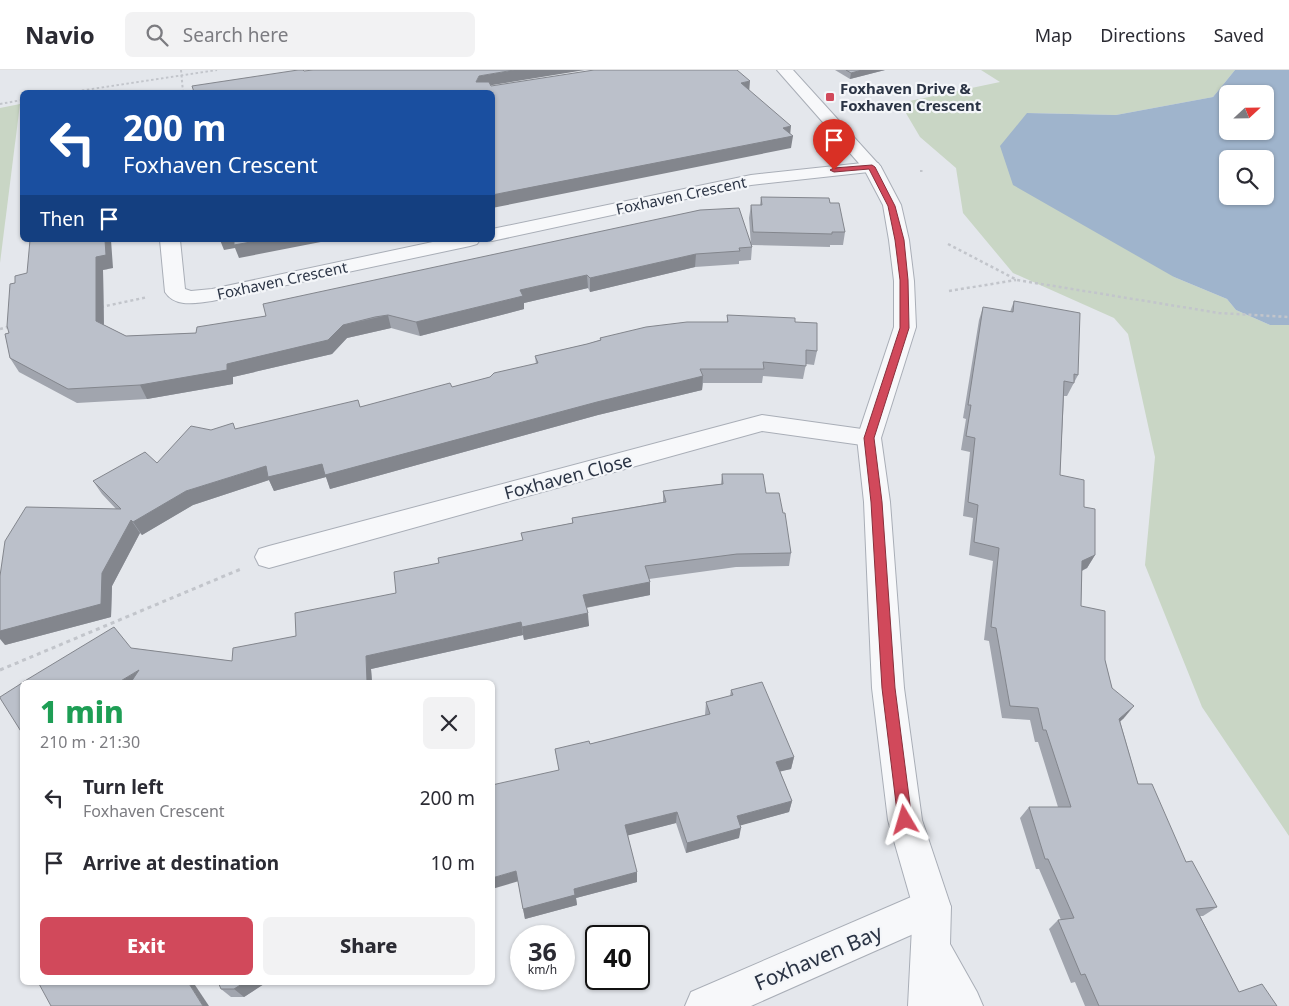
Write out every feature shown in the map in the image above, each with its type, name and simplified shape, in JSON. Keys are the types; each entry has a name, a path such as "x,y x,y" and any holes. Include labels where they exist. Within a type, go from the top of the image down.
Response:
{"street":[{"path":"785,70 872,167 892,206 897,228 904,280 905,328 869,438 877,502 888,688 905,820 932,907 928,1006"},
{"name":"Foxhaven Crescent","path":"495,234 751,180 872,167"},
{"path":"170,242 175,292"},
{"name":"Foxhaven Crescent","path":"175,292 188,298 212,295 461,242"},
{"name":"Foxhaven Close","path":"269,557 762,424 869,438"},
{"name":"Foxhaven Bay","path":"705,1006 932,907"},
{"path":"929,946 963,1006"}],"path":[{"path":"181,70 184,90"},
{"path":"85,90 217,70"},
{"path":"0,104 20,100"},
{"path":"948,244 1017,280 1081,292 1219,313 1289,317"},
{"path":"949,292 1017,280"},
{"path":"101,307 175,292"},
{"path":"0,329 18,325"},
{"path":"0,670 269,557"}],"green space":[{"path":"981,70 1235,70 1223,85 1219,85 1219,90 1213,97 1116,115 1027,113 1174,277 1227,299 1236,310 1270,325 1289,325 1289,836 1202,707 1145,565 1155,457 1128,334 1114,318 1013,273 963,213 956,168 920,137 900,103 1000,82"},
{"path":"20,104 0,263 0,108"}],"water":[{"path":"1235,70 1289,70 1289,325 1270,325 1236,310 1227,299 1174,277 1013,185 1000,146 1027,113 1116,115 1213,97 1219,90 1219,140 1274,140 1274,85 1223,85"}],"building":[{"path":"298,70 514,70 479,76 476,82 489,82 491,86 594,70 737,70 750,81 741,83 791,126 783,128 793,136 495,194 495,90 193,90 192,86"},
{"path":"846,70 862,70 851,73"},
{"path":"761,197 829,198 830,203 839,203 845,232 832,232 832,234 753,232 751,205 762,205"},
{"path":"739,208 752,247 739,248 740,251 696,254 590,278 587,275 520,290 523,296 416,322 388,315 375,317 343,325 328,340 227,364 227,370 140,385 68,389 10,358 5,334 9,333 7,326 10,284 15,283 15,276 27,273 30,242 105,242 106,255 96,257 96,321 126,336 196,333 197,327 266,316 263,304 700,210"},
{"path":"234,242 251,242 234,245"},
{"path":"1014,301 1080,313 1078,375 1074,374 1074,383 1064,381 1060,475 1084,480 1084,507 1095,509 1095,555 1082,561 1081,606 1105,611 1105,660 1112,688 1134,706 1119,719 1138,784 1152,784 1186,862 1192,861 1217,907 1196,909 1239,992 1262,984 1277,1006 1099,1006 1085,974 1081,975 1058,920 1074,918 1048,859 1045,859 1029,807 1071,807 1046,730 1043,730 1038,708 1010,706 996,628 991,627 999,548 974,542 978,505 968,502 975,438 966,436 971,405 968,405 983,307 1013,312"},
{"path":"727,315 795,318 795,322 817,323 817,351 806,350 806,366 763,362 764,369 700,369 703,376 597,402 325,475 322,464 268,477 266,466 186,491 133,522 131,520 102,573 101,604 0,631 0,576 5,541 26,507 121,509 93,481 145,452 157,463 191,426 211,430 233,423 235,429 358,400 360,407 450,383 452,387 490,377 494,373 538,363 535,356 587,344 601,340 600,338 646,327 687,322 728,322"},
{"path":"722,474 763,474 766,493 779,493 783,513 785,513 791,553 737,554 645,566 650,582 583,595 588,613 522,627 521,622 366,656 367,680 132,680 139,670 122,680 26,680 114,627 131,648 232,661 233,648 296,636 295,613 396,593 394,572 439,563 438,558 523,540 521,533 573,523 572,518 666,502 663,491 723,484"},
{"path":"762,682 794,757 776,762 792,801 737,816 741,828 687,843 677,812 625,825 637,872 574,889 575,895 523,909 516,871 495,877 495,784 559,770 555,749 589,741 590,744 710,714 706,702 733,695 731,690"},
{"path":"20,684 20,730 0,698"},
{"path":"40,985 190,985 203,1006 51,1006"},
{"path":"219,985 240,985 234,989 221,989"}],"place":[{"name":"Foxhaven Drive & Foxhaven Crescent","path":"830,97"}],"route":[{"path":"834,170 872,167 892,206 900,240 904,280 905,328 869,438 877,502 888,688 905,820"}]}
